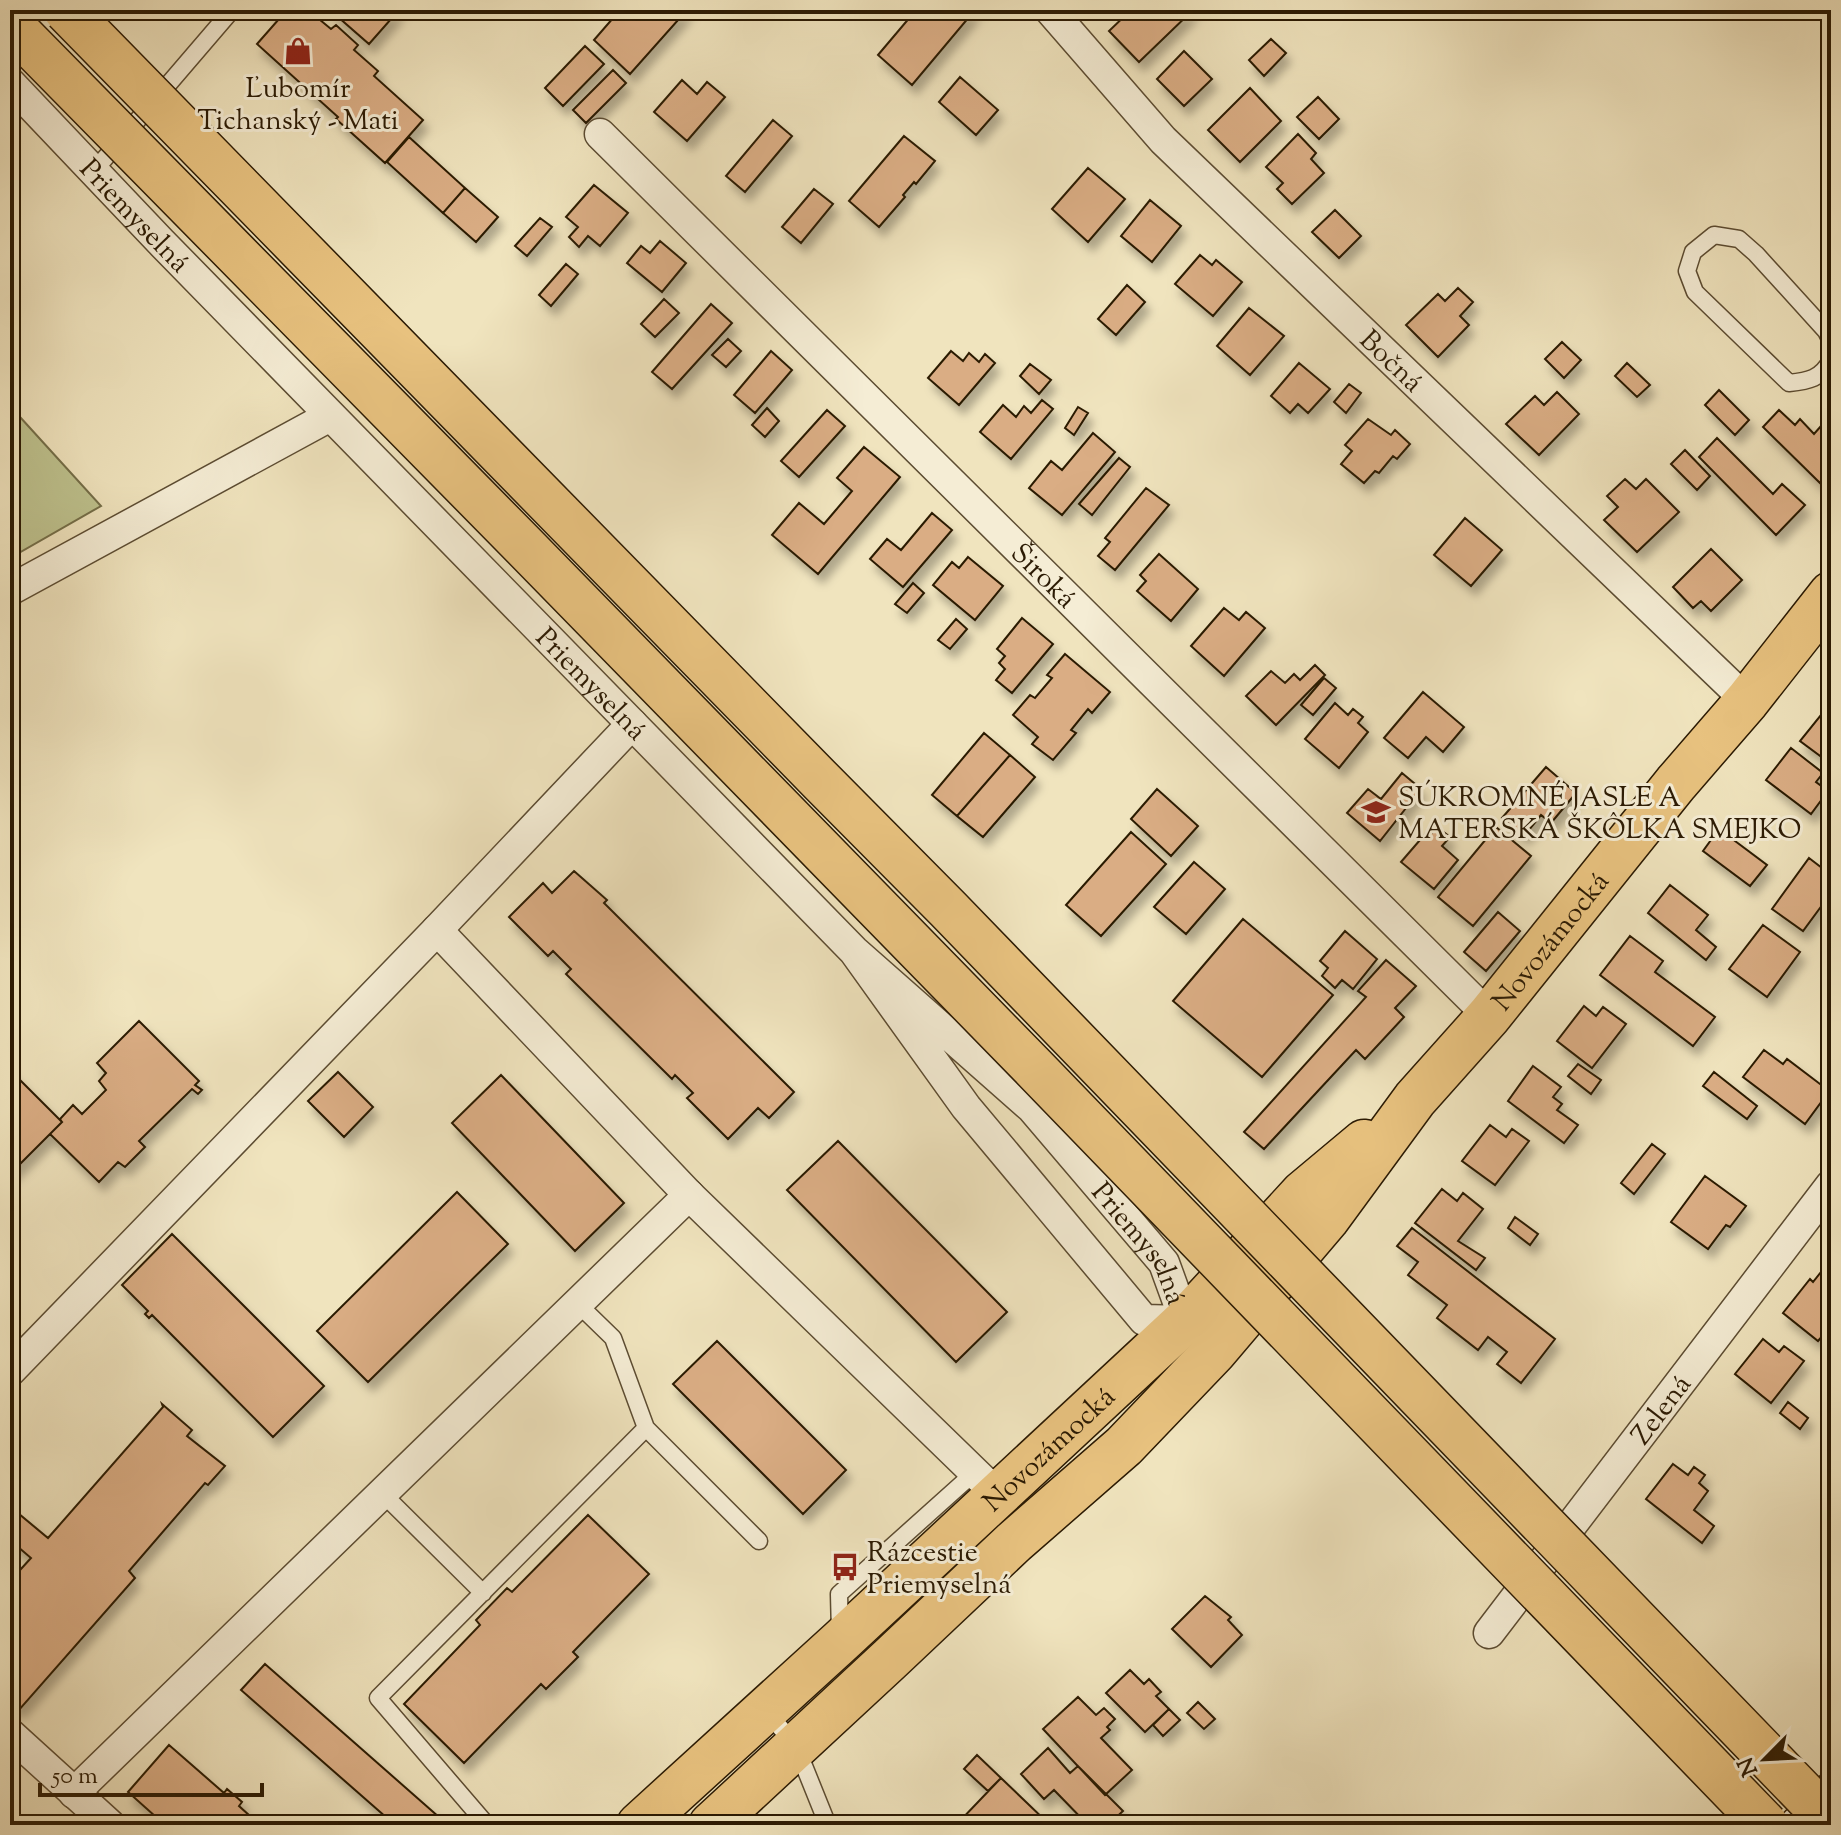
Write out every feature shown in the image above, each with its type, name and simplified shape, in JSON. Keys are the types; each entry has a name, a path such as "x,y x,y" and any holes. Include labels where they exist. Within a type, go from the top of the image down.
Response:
{"main road":[{"path":"66,10 958,919 1831,1822"},
{"path":"10,24 1046,1081 1766,1825"},
{"name":"Novozámocká","path":"639,1825 841,1641 986,1483 1200,1336 1327,1219 1415,1099 1489,1016 1831,594"},
{"name":"Novozámocká","path":"711,1825 1014,1542 1124,1446 1200,1336"}],"street":[{"name":"Bočná","path":"1050,10 1163,140 1747,701"},
{"name":"Priemyselná","path":"10,83 330,416 854,951 1032,1108 1164,1263 1200,1336"},
{"name":"Široká","path":"600,134 1489,1016"},
{"path":"10,590 330,416"},
{"path":"10,1371 632,724"},
{"path":"437,930 689,1195 986,1483"},
{"name":"Priemyselná","path":"854,951 966,1107 1144,1320 1200,1336"},
{"name":"Zelená","path":"1489,1633 1831,1185"},
{"path":"74,1793 689,1195"},
{"path":"10,1734 110,1825"}],"lane":[{"path":"94,171 232,10"},
{"path":"1831,341 1826,331 1739,239 1714,235 1693,252 1687,271 1695,292 1789,383 1815,380 1831,363"},
{"path":"577,1303 613,1338 646,1428 759,1541"},
{"path":"487,1825 378,1698 646,1428"},
{"path":"382,1493 483,1593"},
{"path":"765,1710 796,1746 827,1823 825,1825"}],"green space":[{"path":"10,406 101,506 10,558"}],"building":[{"path":"270,10 308,10 331,29 336,25 358,45 354,50 378,71 374,76 423,120 385,163 257,44 279,19"},
{"path":"330,10 399,10 369,44"},
{"path":"620,10 687,10 630,74 594,40"},
{"path":"916,10 975,10 912,85 878,55"},
{"path":"1131,10 1146,10 1153,18 1161,10 1193,10 1139,62 1109,31"},
{"path":"1271,39 1286,53 1264,76 1249,60"},
{"path":"585,46 604,64 563,106 545,88"},
{"path":"1184,51 1212,79 1184,106 1157,79"},
{"path":"613,70 626,83 586,123 573,110"},
{"path":"960,77 998,110 976,135 939,102"},
{"path":"682,80 697,94 707,82 725,97 687,141 654,112"},
{"path":"1250,88 1281,121 1240,162 1208,130"},
{"path":"1318,97 1339,119 1319,139 1297,117"},
{"path":"773,120 792,136 745,192 726,176"},
{"path":"1298,134 1316,153 1311,159 1324,173 1292,204 1277,189 1283,183 1266,167"},
{"path":"904,136 935,161 916,184 914,182 879,227 849,201"},
{"path":"409,137 465,188 443,213 387,162"},
{"path":"1088,168 1125,199 1088,242 1052,209"},
{"path":"594,185 628,213 600,246 588,236 579,247 569,237 578,227 566,217"},
{"path":"465,188 498,217 476,242 443,213"},
{"path":"814,189 833,204 801,243 782,227"},
{"path":"1150,200 1181,226 1152,262 1121,236"},
{"path":"1335,210 1361,236 1339,258 1312,232"},
{"path":"540,218 552,227 527,256 515,246"},
{"path":"660,241 686,263 662,292 627,263 641,246 650,253"},
{"path":"1200,255 1212,265 1216,260 1242,282 1213,316 1175,284"},
{"path":"566,264 578,274 551,306 539,295"},
{"path":"1127,285 1145,302 1116,335 1098,319"},
{"path":"1458,288 1473,302 1460,316 1469,325 1438,357 1406,325 1438,294 1445,301"},
{"path":"664,299 679,313 655,337 641,324"},
{"path":"711,304 732,323 672,389 652,372"},
{"path":"1249,308 1284,336 1250,375 1217,346"},
{"path":"728,339 741,351 726,367 712,355"},
{"path":"1562,342 1581,360 1564,378 1545,359"},
{"path":"771,351 792,370 755,413 734,395"},
{"path":"951,351 963,361 969,353 979,362 985,354 995,363 959,405 928,378"},
{"path":"1299,363 1330,389 1308,413 1298,404 1290,413 1271,396"},
{"path":"1627,363 1650,385 1637,397 1615,376"},
{"path":"1030,364 1051,380 1039,394 1020,376"},
{"path":"1349,384 1361,393 1346,413 1334,402"},
{"path":"1719,390 1749,420 1735,435 1705,405"},
{"path":"1557,392 1579,414 1539,455 1506,424 1535,396 1544,405"},
{"path":"1042,400 1053,409 1011,459 980,432 1003,405 1016,417 1024,406 1031,413"},
{"path":"1078,407 1088,413 1074,435 1065,428"},
{"path":"767,408 779,421 765,437 752,425"},
{"path":"827,410 845,426 799,477 781,461"},
{"path":"1779,410 1795,425 1800,419 1814,434 1821,426 1831,435 1831,472 1820,483 1763,427"},
{"path":"1368,419 1391,435 1395,430 1410,444 1397,459 1393,456 1379,473 1375,471 1364,483 1341,464 1352,451 1345,445"},
{"path":"1093,433 1115,452 1062,515 1029,488 1051,461 1062,470"},
{"path":"1717,438 1773,494 1782,484 1805,505 1776,535 1699,457"},
{"path":"864,447 900,477 818,574 772,535 799,503 824,524 852,491 837,478"},
{"path":"1685,450 1710,476 1697,490 1671,464"},
{"path":"1119,458 1130,467 1092,515 1079,504"},
{"path":"1625,479 1636,489 1646,479 1679,512 1637,552 1604,520 1618,507 1607,496"},
{"path":"1146,488 1169,505 1115,570 1098,556 1110,542 1105,538"},
{"path":"932,513 952,530 903,587 870,559 887,539 901,550"},
{"path":"1465,518 1502,550 1471,586 1434,555"},
{"path":"1711,549 1742,580 1711,611 1701,601 1693,608 1673,587"},
{"path":"1159,554 1198,589 1171,621 1137,591 1146,581 1140,575"},
{"path":"968,557 1003,586 975,620 933,585 952,562 959,568"},
{"path":"913,583 924,593 907,613 895,604"},
{"path":"1224,608 1239,620 1246,612 1265,628 1224,676 1191,646"},
{"path":"1022,618 1053,644 1012,693 996,680 1005,669 999,663 1005,656 997,649"},
{"path":"956,619 967,629 950,649 938,640"},
{"path":"1065,654 1110,692 1092,713 1088,709 1071,730 1076,733 1053,760 1032,744 1038,737 1013,715 1030,695 1035,698 1052,678 1047,675"},
{"path":"1315,665 1325,675 1276,725 1246,696 1271,671 1285,683 1294,674 1300,680"},
{"path":"1324,678 1336,688 1313,715 1301,705"},
{"path":"1423,692 1464,727 1443,752 1426,737 1408,758 1384,738"},
{"path":"1335,703 1348,715 1353,709 1363,717 1358,723 1368,732 1339,768 1305,739"},
{"path":"1829,705 1831,707 1831,764 1800,741"},
{"path":"984,733 1010,755 957,816 932,795"},
{"path":"1791,748 1823,773 1816,782 1828,791 1811,814 1766,780"},
{"path":"1010,755 1035,777 983,837 957,816"},
{"path":"1546,767 1576,793 1551,823 1541,815 1524,836 1502,818"},
{"path":"1402,773 1421,789 1380,841 1347,813 1368,789 1381,799"},
{"path":"1157,789 1198,826 1171,856 1131,819"},
{"path":"1437,827 1450,837 1442,846 1458,860 1434,889 1401,862 1426,833 1429,836"},
{"path":"1496,827 1531,856 1473,926 1438,897"},
{"path":"1719,829 1767,865 1750,886 1703,851"},
{"path":"1131,832 1166,864 1101,936 1066,905"},
{"path":"1809,858 1831,875 1831,893 1803,931 1772,909"},
{"path":"1194,862 1225,889 1186,934 1154,907"},
{"path":"574,871 607,900 604,903 794,1092 769,1118 758,1108 728,1139 687,1098 693,1093 675,1075 672,1079 566,974 571,969 553,951 548,956 509,917 543,883 552,893"},
{"path":"1670,885 1708,915 1696,930 1716,947 1706,960 1648,913"},
{"path":"1498,912 1520,931 1486,971 1464,952"},
{"path":"1243,919 1333,995 1262,1077 1173,1001"},
{"path":"1763,925 1800,952 1767,997 1729,969"},
{"path":"1345,931 1377,959 1353,989 1342,980 1335,988 1322,976 1328,968 1320,961"},
{"path":"1630,936 1663,961 1655,972 1715,1017 1693,1046 1600,975"},
{"path":"1386,960 1416,986 1395,1008 1404,1017 1365,1059 1356,1050 1264,1149 1244,1132 1366,997 1358,991"},
{"path":"1584,1006 1596,1016 1603,1007 1626,1024 1592,1068 1557,1041"},
{"path":"139,1021 199,1081 195,1085 202,1090 198,1094 192,1089 139,1141 145,1147 125,1167 118,1162 99,1182 50,1134 73,1105 82,1114 106,1090 99,1081 106,1073 97,1063"},
{"path":"1764,1050 1783,1064 1787,1059 1820,1084 1831,1087 1831,1095 1822,1101 1805,1124 1743,1077"},
{"path":"1578,1064 1601,1080 1591,1094 1568,1076"},
{"path":"1533,1066 1561,1087 1553,1097 1562,1104 1557,1110 1578,1125 1564,1143 1508,1101"},
{"path":"10,1070 62,1122 11,1173 10,1172"},
{"path":"338,1072 373,1107 344,1137 308,1101"},
{"path":"1714,1072 1757,1106 1747,1119 1703,1086"},
{"path":"501,1075 624,1203 575,1251 452,1123"},
{"path":"1490,1125 1506,1137 1512,1129 1529,1141 1495,1185 1462,1161"},
{"path":"838,1141 1007,1312 956,1362 787,1190"},
{"path":"1652,1144 1665,1154 1634,1194 1621,1183"},
{"path":"1705,1176 1746,1206 1730,1227 1726,1225 1708,1249 1671,1222"},
{"path":"1442,1189 1457,1201 1463,1193 1483,1209 1458,1241 1485,1258 1476,1270 1415,1223"},
{"path":"457,1192 508,1244 368,1382 317,1331"},
{"path":"1515,1217 1538,1234 1530,1245 1508,1228"},
{"path":"1412,1228 1555,1339 1521,1383 1497,1364 1507,1352 1488,1337 1478,1350 1437,1318 1447,1305 1408,1275 1418,1262 1397,1246"},
{"path":"172,1234 324,1386 273,1437 152,1315 149,1318 145,1314 148,1311 122,1285"},
{"path":"1825,1267 1831,1272 1831,1326 1818,1341 1783,1313 1810,1279 1813,1282"},
{"path":"1763,1339 1779,1352 1784,1346 1804,1361 1771,1403 1735,1374"},
{"path":"717,1341 846,1470 803,1514 673,1384"},
{"path":"1788,1402 1808,1418 1800,1429 1780,1413"},
{"path":"162,1404 192,1430 187,1436 225,1466 208,1485 205,1483 129,1571 135,1578 19,1710 10,1703 10,1581 31,1558 10,1540 10,1524 19,1514 48,1538 163,1407"},
{"path":"1673,1464 1688,1475 1694,1467 1705,1475 1699,1483 1708,1491 1694,1510 1714,1526 1702,1543 1646,1499"},
{"path":"588,1515 649,1574 573,1652 578,1657 546,1689 541,1684 464,1763 404,1704 480,1625 476,1620 507,1588 512,1592"},
{"path":"1205,1596 1231,1617 1228,1620 1242,1635 1211,1667 1172,1629"},
{"path":"265,1664 448,1825 395,1825 241,1690"},
{"path":"1130,1670 1144,1684 1149,1679 1161,1692 1156,1696 1169,1709 1145,1732 1106,1693"},
{"path":"1078,1697 1096,1715 1104,1708 1115,1719 1107,1727 1110,1730 1101,1738 1132,1770 1105,1795 1043,1729"},
{"path":"1198,1702 1215,1719 1204,1729 1187,1713"},
{"path":"1169,1709 1180,1720 1163,1736 1153,1725"},
{"path":"169,1745 224,1793 227,1789 242,1802 239,1806 260,1825 165,1825 128,1792"},
{"path":"1048,1748 1070,1773 1078,1766 1123,1811 1108,1825 1088,1825 1054,1790 1044,1799 1021,1774"},
{"path":"977,1755 1001,1778 988,1791 964,1769"},
{"path":"1001,1778 1050,1825 956,1825"}],"railway":[{"path":"1777,1825 1831,1770"}],"place":[{"name":"Ľubomír Tichanský - Mati","path":"298,51"},
{"name":"SÚKROMNÉ JASLE A MATERSKÁ ŠKÔLKA SMEJKO","path":"1376,812"},
{"name":"Rázcestie Priemyselná","path":"845,1567"}]}
